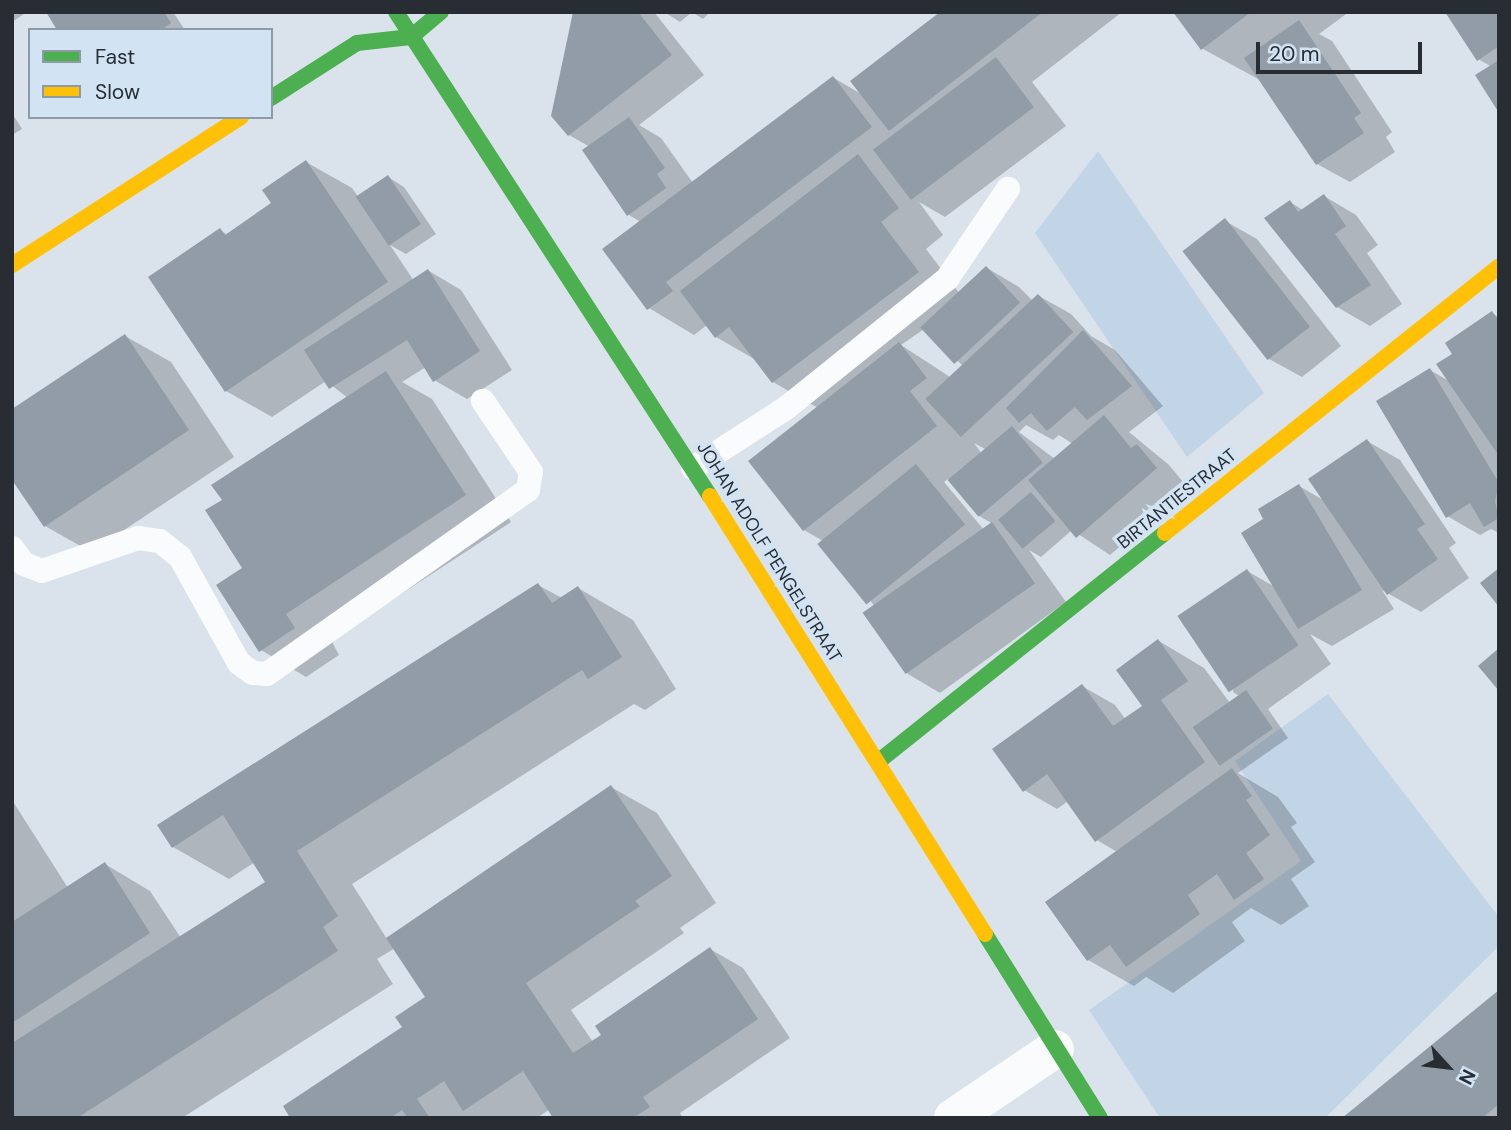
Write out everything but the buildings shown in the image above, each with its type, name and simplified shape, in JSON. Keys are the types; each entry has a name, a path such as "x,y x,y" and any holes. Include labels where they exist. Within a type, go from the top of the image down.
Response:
{"main road":[{"name":"JOHAN ADOLF PENGELSTRAAT","path":"396,12 693,468 879,761 1100,1118"},
{"path":"273,97 356,43 411,37 441,12"},
{"path":"356,43 366,22"},
{"path":"12,265 238,119"},
{"name":"BIRTANTIESTRAAT","path":"879,761 1499,266"}],"street":[{"path":"953,1118 1055,1049"}],"lane":[{"path":"693,468 786,408 947,279 1008,190"},
{"path":"12,548 24,564 42,571 138,538 160,541 180,558 239,663 253,673 267,674 528,490 531,472 483,401"}],"shaded area":[{"path":"1098,151 1264,393 1187,457 1035,233"},
{"path":"1328,694 1499,917 1499,946 1325,1118 1160,1118 1089,1010 1301,861 1235,761"}],"traffic: fast":[{"path":"396,12 710,496"},
{"path":"273,97 357,43 411,37 441,12"},
{"path":"879,761 1165,533"},
{"path":"985,934 1100,1118"}],"traffic: slow":[{"path":"12,265 238,119"},
{"path":"1165,533 1499,266"},
{"path":"710,496 985,934"}]}
